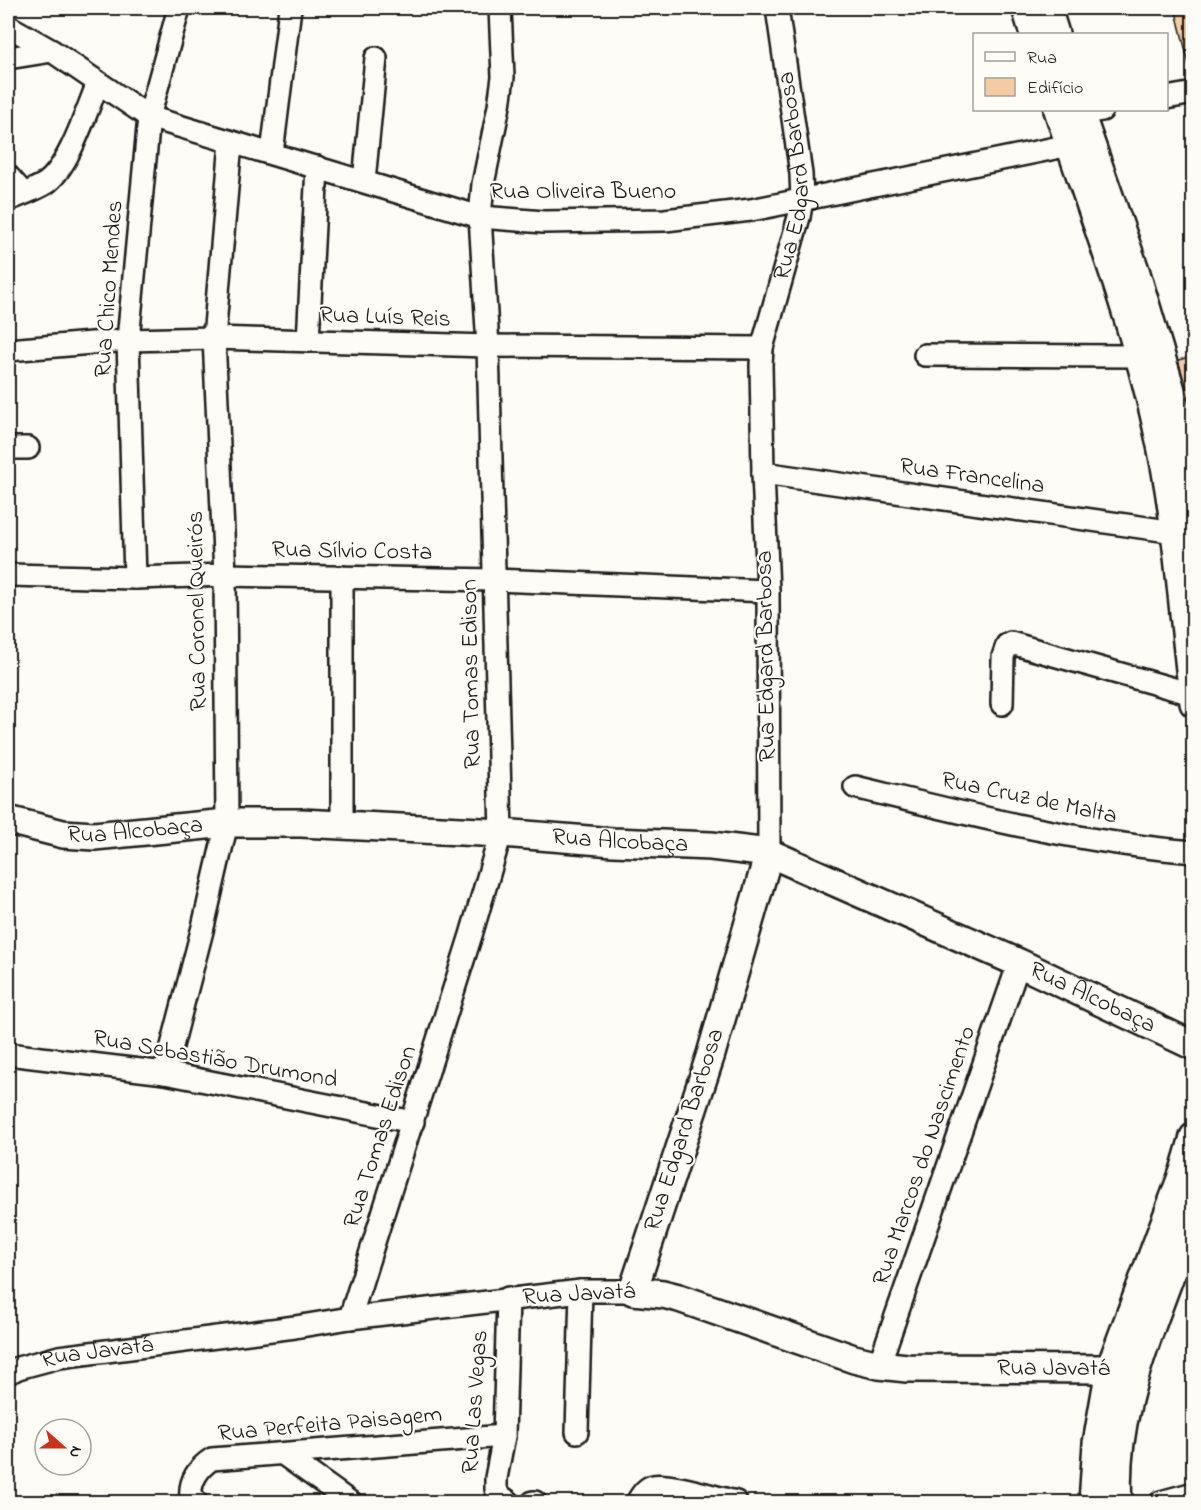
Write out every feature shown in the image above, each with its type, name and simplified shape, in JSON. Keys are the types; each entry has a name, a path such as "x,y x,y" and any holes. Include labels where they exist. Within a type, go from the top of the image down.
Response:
{"main road":[{"path":"1026,8 1034,33"},
{"path":"1047,8 1055,33"},
{"path":"1080,111 1070,145 1110,263 1138,356 1184,527"},
{"path":"1080,111 1185,415 1184,527 1193,698"},
{"name":"Rua Alcobaça","path":"8,820 63,834 94,836 227,823 342,824 613,842 711,846 769,853 1019,963 1194,1046"},
{"name":"Rua Edgard Barbosa","path":"633,1291 711,1054 769,853"},
{"path":"1092,1503 1097,1443 1110,1369 1184,1171 1194,1137"},
{"path":"1118,1503 1121,1430 1127,1400 1140,1354 1191,1225"},
{"name":"Rua Javatá","path":"633,1291 679,1298 854,1359 879,1365 907,1368 1110,1369 1126,1366 1140,1354"}],"street":[{"name":"Rua Chico Mendes","path":"135,579 128,340 149,117 179,8"},
{"path":"272,153 290,8"},
{"name":"Rua Tomas Edison","path":"350,1318 413,1122 501,833 488,346 480,217 483,184 503,77 500,8"},
{"name":"Rua Edgard Barbosa","path":"769,853 768,591 763,473 762,348 802,199 801,174 777,8"},
{"name":"Rua Oliveira Bueno","path":"8,26 52,51 149,117 480,217 544,222 665,220 742,211 1070,145"},
{"path":"8,58 52,51"},
{"path":"364,181 376,58"},
{"path":"8,176 15,196 46,183 58,171 69,153 98,83"},
{"path":"1168,98 1194,93"},
{"name":"Rua Coronel Queirós","path":"165,1073 227,823 225,575 214,338 231,142"},
{"path":"308,341 317,167"},
{"name":"Rua Luís Reis","path":"8,350 128,340 214,338 488,346 762,348"},
{"path":"925,355 1138,356"},
{"name":"Rua Francelina","path":"763,473 1184,527"},
{"name":"Rua Sílvio Costa","path":"8,574 135,579 225,575 495,580 768,591"},
{"path":"342,577 342,824"},
{"path":"1002,704 1003,657 1007,645 1016,643 1193,698"},
{"name":"Rua Cruz de Malta","path":"855,787 1012,825 1073,837 1138,848 1194,852"},
{"name":"Rua Marcos do Nascimento","path":"879,1365 1019,963"},
{"name":"Rua Sebastião Drumond","path":"8,1054 165,1073 413,1122"},
{"path":"577,1432 581,1291"},
{"name":"Rua Javatá","path":"8,1373 59,1357 295,1328 350,1318 581,1291 633,1291"},
{"name":"Rua Las Vegas","path":"508,1298 504,1436 497,1463 496,1489 502,1500 509,1503"},
{"name":"Rua Perfeita Paisagem","path":"196,1503 191,1497 192,1484 203,1464 212,1459 504,1436"},
{"path":"283,1454 350,1503"},
{"path":"637,1503 642,1493 653,1486 669,1487 736,1503"},
{"path":"1161,1503 1194,1493"}],"building":[{"path":"1194,8 1194,64 1189,64 1176,12"},
{"path":"1194,356 1194,398 1189,400 1178,360"}]}
